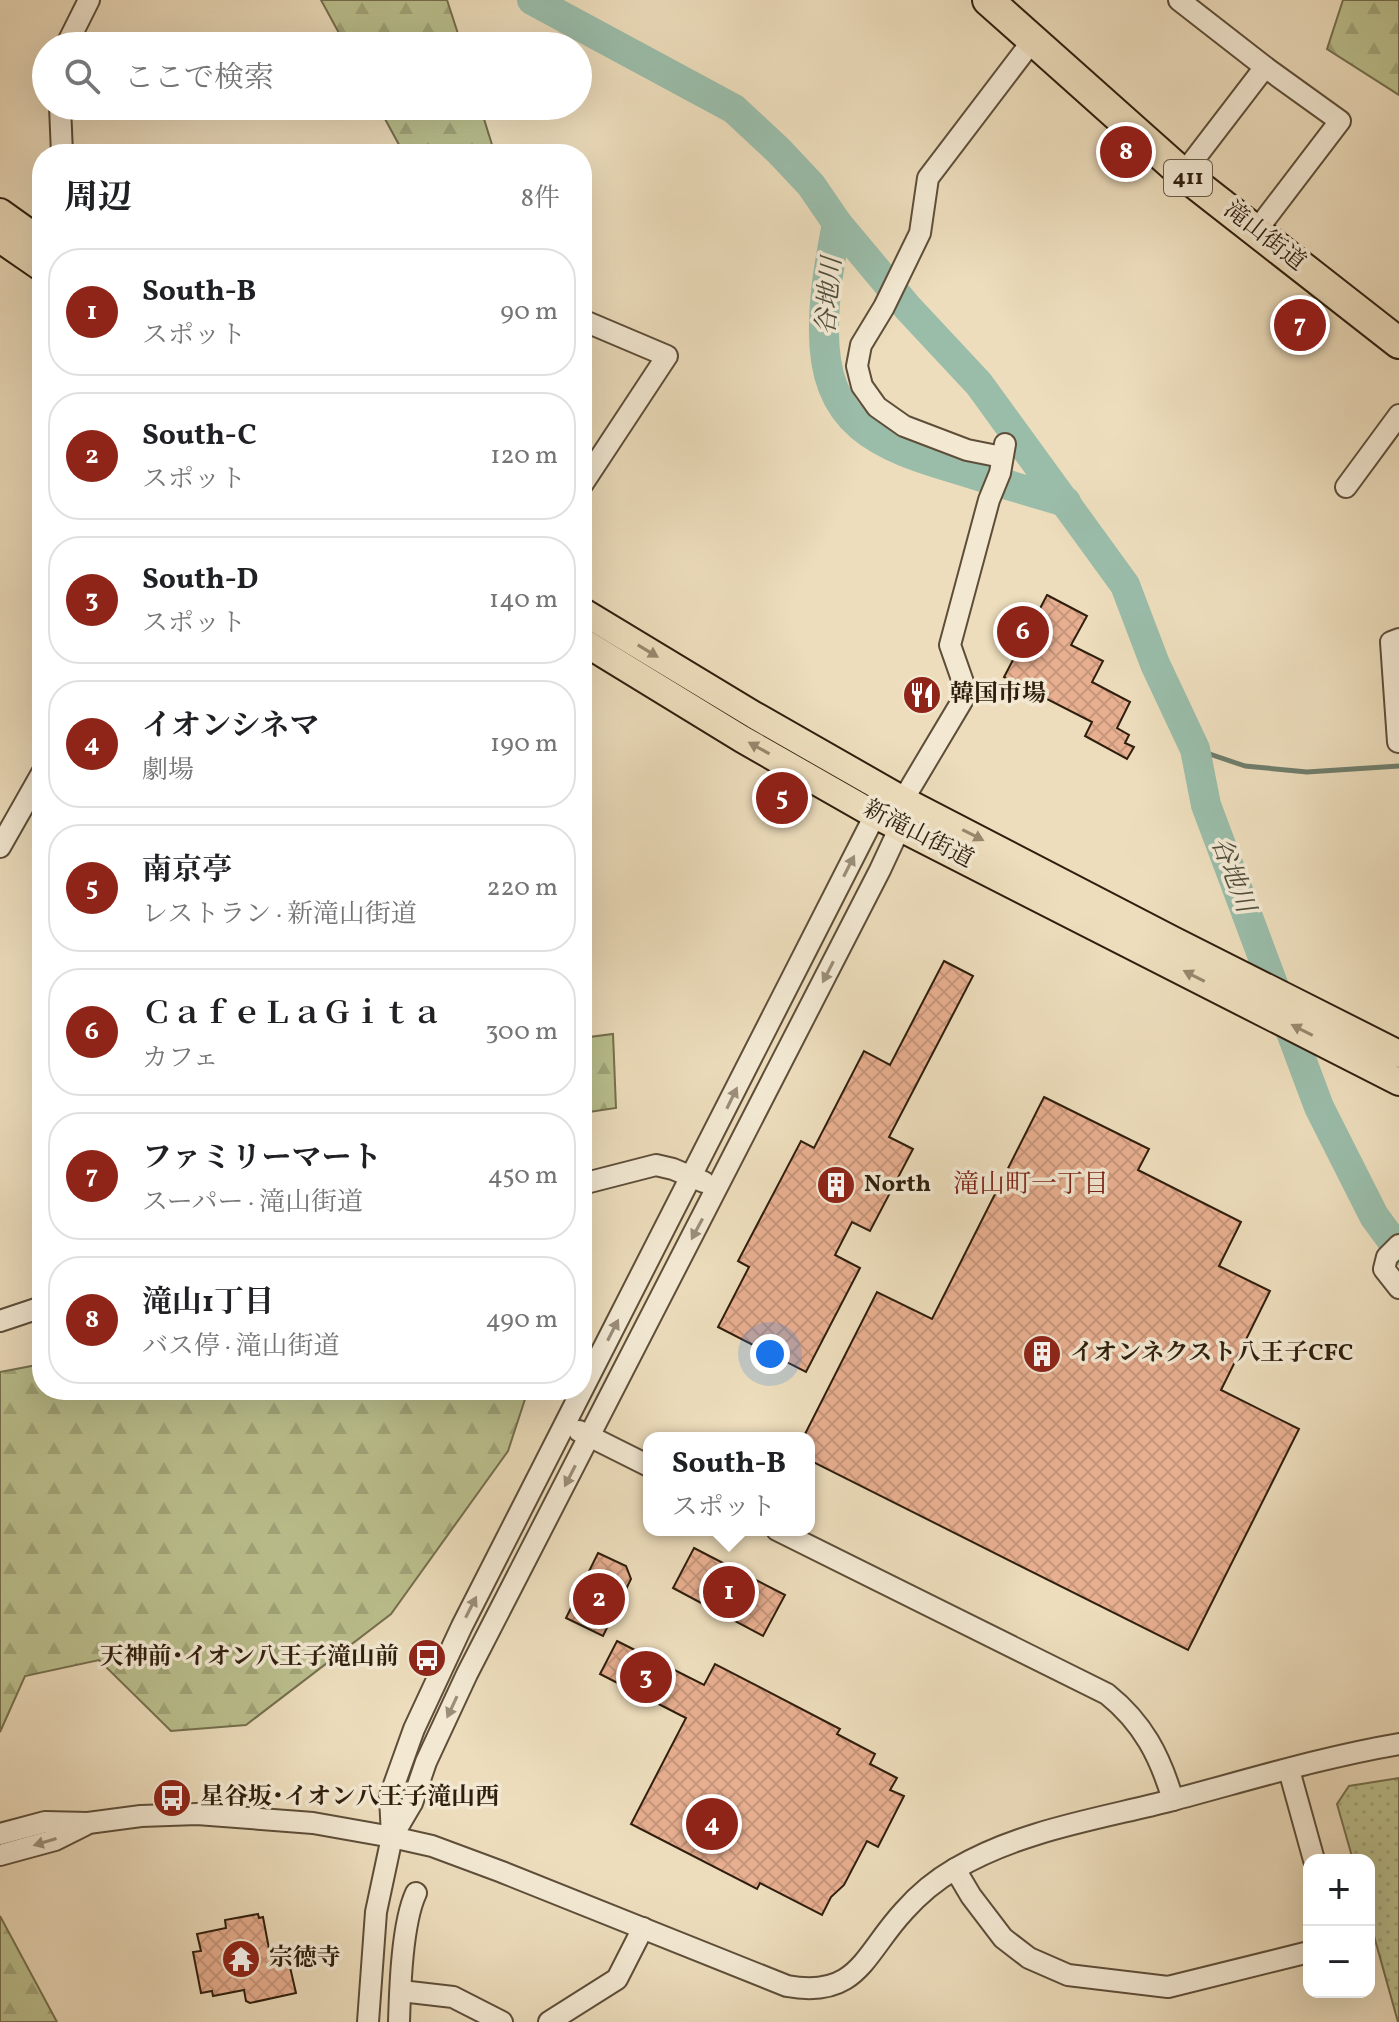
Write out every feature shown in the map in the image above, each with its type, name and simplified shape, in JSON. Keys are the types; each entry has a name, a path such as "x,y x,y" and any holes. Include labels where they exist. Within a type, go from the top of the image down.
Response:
{"highway":[{"name":"滝山街道","path":"988,0 1183,174 1399,343"}],"main road":[{"path":"0,212 32,233"},
{"path":"0,239 32,261"},
{"name":"新滝山街道","path":"592,617 903,800 1247,979 1399,1054"},
{"name":"新滝山街道","path":"592,647 742,739 875,815 1399,1082"}],"street":[{"path":"73,32 89,0"},
{"path":"1179,0 1340,121 1256,231"},
{"path":"392,1837 412,1803 426,1762 467,1674 718,1189 900,827 903,800 965,694 962,676 950,645 1002,458 967,450 904,426 877,407 862,386 857,366 861,345 887,301 920,233 928,178 1033,40"},
{"path":"1183,174 1265,67"},
{"path":"61,120 62,144"},
{"path":"592,324 667,356 592,470"},
{"path":"1346,487 1399,415"},
{"path":"1398,742 1391,642 1399,639"},
{"path":"0,847 32,791"},
{"path":"592,1372 875,815 903,800"},
{"path":"592,1181 656,1165 693,1176 718,1189"},
{"path":"1393,1251 1384,1269 1399,1288"},
{"path":"0,1321 32,1310"},
{"path":"368,2022 376,1912 392,1837 390,1796 414,1729 462,1626 577,1400"},
{"path":"565,1424 643,1463"},
{"path":"789,1536 1107,1694 1131,1715 1153,1746 1173,1800"},
{"path":"0,1834 45,1822 88,1823 141,1816 236,1815 313,1823 392,1837 432,1846 787,1986 804,1989 833,1986 859,1970 903,1911 930,1886 955,1869 1013,1842 1399,1744"},
{"path":"1289,1770 1312,1854"},
{"path":"0,1855 55,1840 88,1823"},
{"path":"955,1869 1003,1938 1029,1958 1068,1975 1168,1987 1303,1953"},
{"path":"399,2022 412,1903 416,1893"},
{"path":"549,2022 617,1979 643,1928"},
{"path":"401,1991 453,1997 502,2022"}],"green space":[{"path":"321,0 447,0 457,32 338,32"},
{"path":"1343,0 1399,0 1399,95 1327,49"},
{"path":"386,120 484,120 492,144 399,144"},
{"path":"613,1034 616,1108 592,1112 592,1037"},
{"path":"32,1366 32,1400 525,1400 508,1451 391,1614 246,1725 171,1731 99,1660 25,1676 0,1732 0,1372"},
{"path":"1399,1778 1399,2022 1375,1940 1375,1854 1351,1854 1337,1804 1349,1786"},
{"path":"0,1916 57,2022 0,2022"}],"building":[{"path":"1047,595 1087,616 1071,645 1103,661 1092,682 1130,702 1117,728 1129,735 1125,743 1134,747 1127,759 1085,736 1092,722 1004,677"},
{"name":"North","path":"944,961 973,976 889,1137 913,1149 870,1231 852,1222 835,1255 860,1268 806,1372 718,1327 749,1267 738,1261 801,1141 814,1148 864,1051 890,1065"},
{"name":"イオンネクスト八王子CFC","path":"1044,1097 1149,1149 1138,1170 1241,1222 1219,1266 1270,1291 1221,1390 1299,1429 1188,1650 815,1463 815,1432 806,1432 877,1292 932,1319"},
{"path":"694,1548 785,1595 763,1636 673,1588"},
{"path":"598,1553 626,1566 631,1579 603,1636 566,1618"},
{"path":"617,1641 704,1685 715,1664 840,1729 837,1734 875,1754 870,1764 897,1778 890,1790 904,1796 878,1847 867,1841 844,1885 831,1897 822,1915 760,1883 757,1889 631,1824 686,1718 600,1674"},
{"name":"宗徳寺","path":"258,1914 259,1918 263,1917 270,1954 287,1954 296,1993 250,2003 246,2001 244,1990 213,1996 212,1991 201,1993 193,1952 201,1951 197,1934 226,1928 225,1920"}],"waterway":[{"name":"谷地川","path":"532,0 591,32"},
{"name":"谷地川","path":"592,32 734,109 779,151 811,185 837,223 908,308 979,384 1125,585 1155,664 1195,749 1206,805 1319,1107 1374,1216 1399,1250"},
{"name":"谷地川","path":"837,223 824,326 826,360 833,387 845,409 860,426 904,451 1066,502"},
{"path":"1195,749 1245,766 1307,772 1399,766"}],"place":[{"name":"滝山1丁目","path":"1126,152"},
{"name":"ファミリーマート","path":"1300,325"},
{"name":"ＣａｆｅＬａＧｉｔａ","path":"1023,632"},
{"name":"韓国市場","path":"922,695"},
{"name":"南京亭","path":"782,798"},
{"name":"North","path":"836,1185"},
{"name":"イオンネクスト八王子CFC","path":"1042,1354"},
{"name":"South-B","path":"729,1592"},
{"name":"South-C","path":"599,1599"},
{"name":"天神前･イオン八王子滝山前","path":"427,1658"},
{"name":"South-D","path":"646,1677"},
{"name":"星谷坂･イオン八王子滝山西","path":"172,1798"},
{"name":"イオンシネマ","path":"712,1824"},
{"name":"宗徳寺","path":"241,1959"}],"district":[{"name":"滝山町一丁目","path":"1031,1185"}]}
